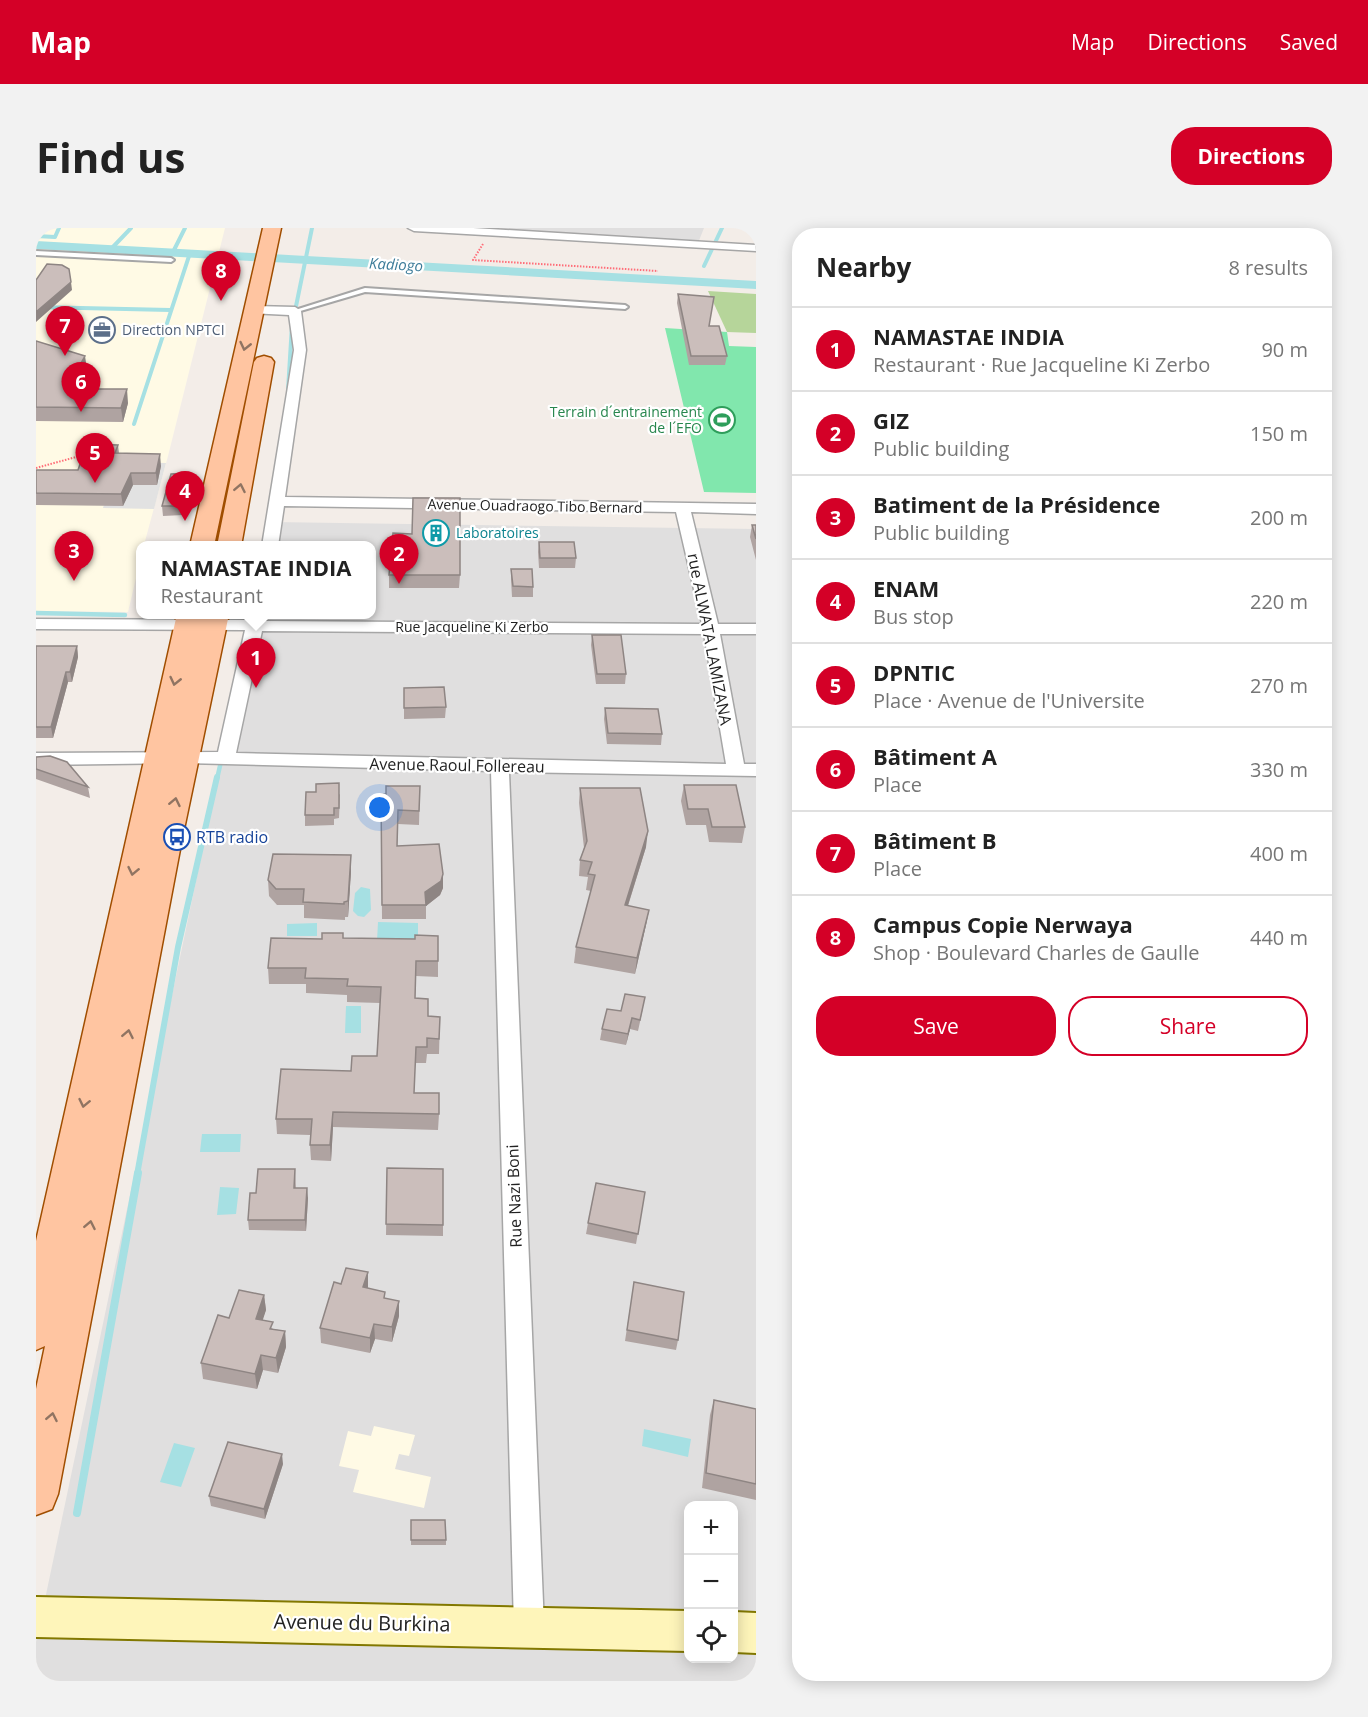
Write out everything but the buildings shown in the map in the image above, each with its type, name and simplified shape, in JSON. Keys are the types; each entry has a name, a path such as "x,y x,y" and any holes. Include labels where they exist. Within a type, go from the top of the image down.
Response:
{"main road":[{"path":"230,541 271,262 272,228"},
{"path":"203,541 264,311"},
{"path":"36,1332 202,619"},
{"path":"36,1494 171,758"},
{"name":"Avenue du Burkina","path":"36,1617 684,1631"},
{"path":"738,1632 756,1633"}],"street":[{"path":"414,228 614,234 704,241 756,248"},
{"path":"264,311 296,311 300,350 279,501 271,541"},
{"name":"Avenue Ouadraogo Tibo Bernard","path":"279,501 756,509"},
{"name":"rue ALWATA LAMIZANA","path":"683,509 711,628 736,770"},
{"name":"Rue Jacqueline Ki Zerbo","path":"36,624 202,619 756,629"},
{"path":"226,759 256,620"},
{"name":"Avenue Raoul Follereau","path":"36,759 171,758 756,771"},
{"name":"Rue Nazi Boni","path":"500,766 528,1626"}],"lane":[{"path":"36,253 171,260"},
{"path":"296,311 362,290 625,307"}],"path":[{"path":"487,231 473,260 658,271"},
{"path":"36,468 84,456 90,452"}],"shaded area":[{"path":"36,228 225,228 145,541 136,541 136,578 128,612 36,611"},
{"path":"501,228 704,228 698,243 499,232"},
{"path":"118,462 166,463 154,509 103,508"},
{"path":"272,522 756,529 756,1681 36,1681 36,1642 251,619 376,619 376,541 268,541"},
{"path":"374,1426 415,1435 409,1456 399,1454 395,1469 431,1477 424,1508 353,1492 359,1470 339,1466 348,1431 371,1436"}],"green space":[{"path":"708,291 756,294 756,333 727,332"},
{"name":"Terrain d´entrainement de l´EFO","path":"665,328 727,332 729,346 756,347 756,493 704,492"}],"water":[{"path":"361,887 370,889 371,910 364,917 358,916 353,911 355,893"},
{"path":"378,922 418,923 418,941 377,941"},
{"path":"317,923 317,936 287,936 287,924"},
{"path":"346,1006 361,1006 361,1033 345,1033"},
{"path":"202,1134 241,1134 240,1152 200,1152"},
{"path":"220,1187 239,1188 236,1214 217,1215"},
{"path":"644,1429 691,1439 688,1457 642,1446"},
{"path":"174,1443 195,1448 181,1487 160,1482"}],"waterway":[{"path":"36,236 55,237 59,228"},
{"path":"111,249 131,228"},
{"path":"173,252 185,228"},
{"path":"294,316 312,228"},
{"path":"704,266 722,228"},
{"name":"Kadiogo","path":"36,245 756,285"},
{"path":"134,424 190,253"},
{"path":"36,307 170,310"},
{"path":"288,390 292,325"},
{"path":"36,613 125,615"},
{"path":"217,779 222,757"},
{"path":"137,1175 178,947 217,777"},
{"path":"77,1513 138,1173"}],"place":[{"name":"Campus Copie Nerwaya","path":"221,301"},
{"name":"Direction NPTCI","path":"102,330"},
{"name":"Bâtiment B","path":"65,356"},
{"name":"Bâtiment A","path":"81,412"},
{"name":"Terrain d´entrainement de l´EFO","path":"722,420"},
{"name":"DPNTIC","path":"95,483"},
{"name":"ENAM","path":"185,521"},
{"name":"Laboratoires","path":"436,533"},
{"name":"Batiment de la Présidence","path":"74,581"},
{"name":"GIZ","path":"399,584"},
{"name":"NAMASTAE INDIA","path":"256,688"},
{"name":"RTB radio","path":"177,837"}]}
